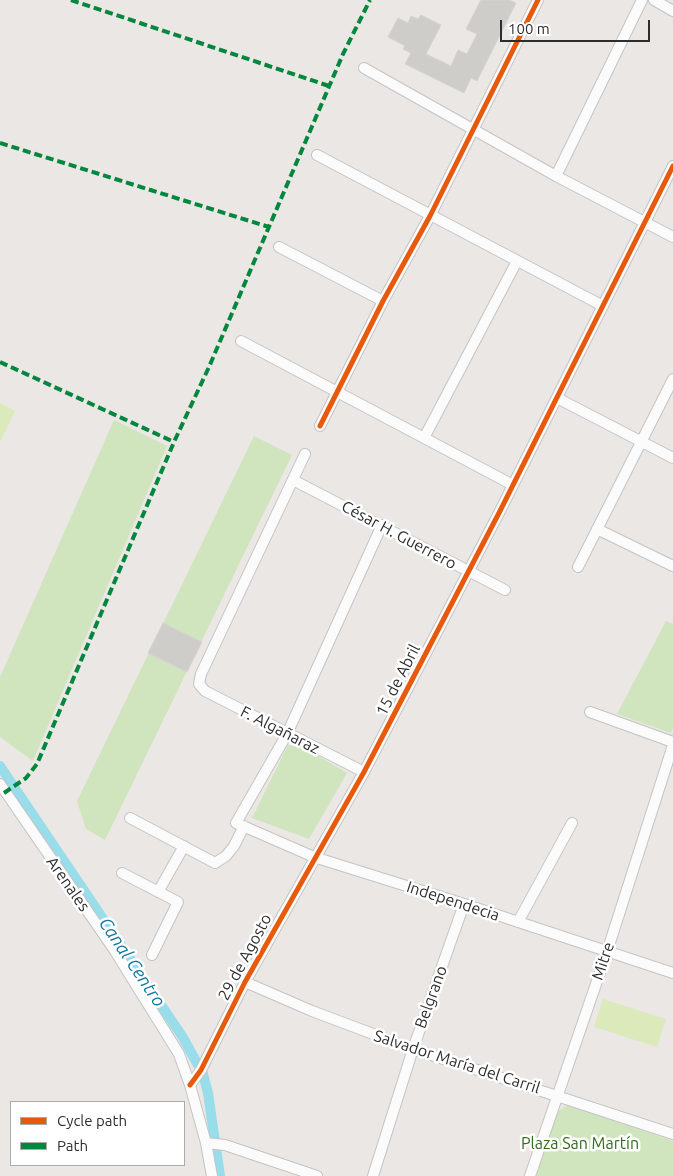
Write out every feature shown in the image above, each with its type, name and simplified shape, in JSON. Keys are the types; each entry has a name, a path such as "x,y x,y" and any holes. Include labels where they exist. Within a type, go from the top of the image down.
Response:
{"street":[{"path":"320,426 383,300 430,216 538,0"},
{"path":"556,176 642,0"},
{"path":"654,0 673,11"},
{"path":"364,68 556,176 673,237"},
{"path":"318,155 603,306"},
{"name":"15 de Abril","path":"314,857 364,772 500,511 673,166"},
{"path":"279,247 383,300"},
{"path":"424,438 517,261"},
{"path":"241,340 513,485"},
{"path":"578,567 673,379"},
{"path":"557,398 673,458"},
{"path":"293,480 306,454"},
{"name":"César H. Guerrero","path":"293,480 505,590"},
{"name":"F. Algañaraz","path":"293,480 201,674 199,684 205,691 364,772"},
{"path":"130,818 215,863 226,856 234,846 240,825 287,734 382,525"},
{"path":"597,529 673,566"},
{"path":"590,712 673,742"},
{"name":"Mitre","path":"530,1176 556,1094 607,952 673,745"},
{"name":"Arenales","path":"0,784 115,951 178,1054 210,1144 212,1176"},
{"path":"518,922 572,823"},
{"name":"Independecia","path":"240,825 314,857 673,973"},
{"path":"158,892 184,846"},
{"name":"29 de Agosto","path":"190,1085 200,1072 245,982 314,857"},
{"path":"122,873 178,902 152,955"},
{"name":"Belgrano","path":"373,1176 413,1049 464,904"},
{"name":"Salvador María del Carril","path":"245,982 312,1011 413,1049 556,1094 673,1134"},
{"path":"210,1144 225,1145 317,1176"}],"green space":[{"path":"0,403 15,411 0,442"},
{"path":"114,420 167,446 33,761 0,737 0,677"},
{"path":"254,436 292,455 105,840 86,829 77,801"},
{"path":"666,621 673,624 673,727 671,733 617,714"},
{"path":"288,745 303,747 347,773 309,839 252,818"},
{"path":"603,999 666,1019 657,1047 594,1027"},
{"name":"Plaza San Martín","path":"568,1105 673,1141 673,1176 536,1176 558,1111"}],"building":[{"path":"481,0 509,0 516,3 477,81 471,78 464,93 405,64 411,53 403,49 405,46 388,37 398,18 408,23 411,16 418,19 421,15 441,25 426,54 451,66 458,50 467,54 477,34 466,29"},
{"path":"163,623 202,642 187,672 148,653"}],"waterway":[{"name":"Canal Centro","path":"0,766 182,1036 203,1074 208,1093 220,1176"}],"marked path":[{"path":"71,0 329,86"},
{"path":"4,793 26,778 37,764 174,442 209,367 343,54 370,0"},
{"path":"0,143 269,227"},
{"path":"0,362 174,442"}],"cycle path":[{"path":"320,426 383,301 430,216 538,0"},
{"path":"190,1085 201,1070 245,982 364,772 500,511 673,166"}]}
